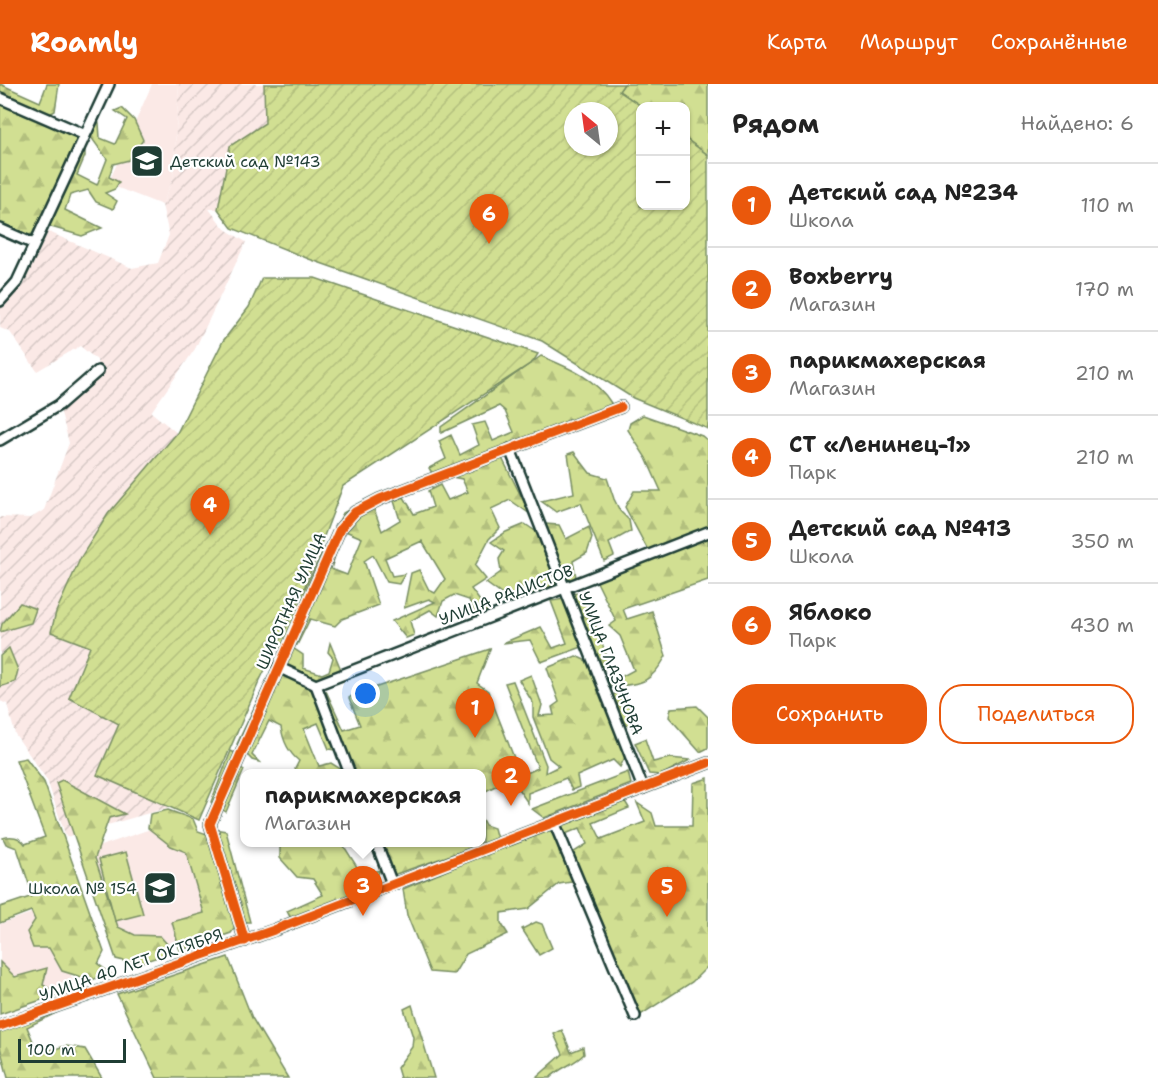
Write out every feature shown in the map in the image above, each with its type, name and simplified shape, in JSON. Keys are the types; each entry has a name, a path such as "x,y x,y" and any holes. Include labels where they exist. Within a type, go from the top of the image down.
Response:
{"street":[{"path":"0,301 17,282 83,134 109,84"},
{"path":"0,98 83,134"},
{"path":"0,229 34,244"},
{"path":"0,440 59,405 98,371"},
{"name":"ШИРОТНАЯ УЛИЦА","path":"245,941 210,824 340,529 355,512 380,499 621,407"},
{"name":"УЛИЦА ГЛАЗУНОВА","path":"510,449 643,788"},
{"name":"УЛИЦА РАДИСТОВ","path":"316,686 708,532"},
{"path":"278,668 316,686 348,769"},
{"name":"УЛИЦА 40 ЛЕТ ОКТЯБРЯ","path":"0,1026 245,941 708,763"},
{"path":"554,822 635,1016"},
{"path":"378,847 392,884"}],"shaded area":[{"name":"Детский сад №143","path":"152,84 179,84 173,178 162,205 108,184"},
{"path":"179,84 264,84 265,123 230,146 218,209 209,209 225,229 246,242 195,349 151,412 177,433 108,514 81,557 56,612 51,632 90,647 69,698 120,724 97,775 170,807 66,837 47,780 15,734 7,704 0,701 0,517 31,518 44,510 69,443 59,405 98,371 97,360 80,346 37,371 10,332 0,328 0,301 17,282 42,229 132,268 158,263 169,235 162,205 173,178"},
{"name":"Школа № 154","path":"171,822 229,926 125,955 89,850"},
{"path":"49,907 73,981 13,1002 0,965 0,924"}],"green space":[{"path":"0,84 40,102 47,84 59,84 55,111 42,118 69,131 85,145 85,156 77,175 97,185 107,159 88,133 92,122 99,123 100,138 115,144 127,119 115,111 122,108 134,120 143,140 129,160 113,164 109,177 119,182 115,189 105,193 117,201 113,209 96,202 88,190 70,195 65,210 102,228 82,236 37,223 33,234 23,236 0,226"},
{"path":"264,84 624,84 619,91 636,103 636,210 690,210 690,142 708,155 708,429 633,398 542,341 309,259 232,228 218,209 230,146 265,123"},
{"path":"624,84 708,84 708,155 690,142 690,102 636,103 619,91"},
{"path":"262,278 315,278 538,354 533,362 343,486 302,594 259,682 199,820 97,775 119,724 69,698 90,647 51,632 56,612 81,557 108,514 177,433 223,341 249,307"},
{"path":"541,356 589,380 605,394 611,403 608,409 488,453 493,460 502,458 530,514 510,500 491,509 500,528 489,539 475,566 486,579 471,589 488,612 476,617 469,600 454,595 443,601 438,616 430,610 410,621 414,635 406,638 392,621 435,602 429,599 404,608 411,573 419,570 429,590 435,593 445,579 422,541 385,558 392,576 405,574 399,584 387,582 373,555 364,561 379,605 342,619 335,626 310,619 297,645 276,649 324,548 337,549 331,569 347,575 362,538 336,527 343,513 370,498 382,531 400,520 394,501 404,497 414,514 433,507 428,491 440,485 448,500 468,492 462,479 432,473 429,468 446,459 439,441 451,435 460,455 479,445 472,425 485,422 493,441 514,432 505,411 499,406 441,433 441,427"},
{"path":"643,415 702,436 708,441 708,529 649,552 625,507 634,491 661,491 646,458 628,430 630,423"},
{"path":"574,452 590,473 607,478 620,511 629,520 631,531 609,543 614,556 604,561 581,503 556,512 541,501 574,493 568,454"},
{"path":"525,524 538,533 558,586 515,604 486,583 501,572 499,559 504,551 491,542 506,532"},
{"path":"545,524 559,525 566,539 589,527 592,538 587,553 573,561 576,577 567,581"},
{"path":"708,537 708,580 623,609 627,619 652,611 666,656 655,672 644,681 631,685 612,686 606,677 621,677 634,670 620,636 609,626 616,621 596,580"},
{"path":"570,593 585,594 609,663 602,672"},
{"path":"565,599 582,647 541,662 530,640 503,643 541,627 553,648 567,643 551,601"},
{"path":"20,603 36,609 31,623 0,632 2,624"},
{"path":"330,643 342,672 317,682 284,664 291,647 303,655 303,668 322,674 329,671 333,658 328,652"},
{"path":"9,648 18,670 15,682 0,687 0,656"},
{"path":"490,649 477,683 488,691 518,768 499,784 486,791 486,769 351,769 321,691 326,691 344,730 360,725 349,698"},
{"path":"576,656 593,664 626,755 620,767 613,760 577,776 579,787 572,790 566,778 528,793 528,803 514,783 522,775 538,768 505,683 513,681 546,765 545,773 559,766 549,758 533,717 533,703 519,680 531,675 542,705 539,716 554,715 552,707 559,702 547,668"},
{"path":"281,672 311,687 320,703 336,750 329,749 318,723 304,729 319,766 331,763 341,769 295,769 299,761 287,746 281,727 269,721 252,755 259,762 252,760 237,744 267,680"},
{"path":"622,689 639,730 623,723 612,696"},
{"path":"697,706 708,717 708,748 700,752 669,717 671,708"},
{"path":"645,739 653,762 670,758 690,760 661,775 649,774 635,743"},
{"path":"231,751 235,753 232,761 243,769 240,769 240,779 226,812 211,802"},
{"path":"26,758 44,782 104,952 98,964 111,974 91,980 62,971 49,948 33,948 27,932 35,920 31,911 0,923 0,907 33,896 17,848 6,844 3,838 15,837 25,844 45,837 16,760"},
{"path":"628,772 631,784 544,818 532,809"},
{"path":"708,778 708,966 692,982 639,1016 578,887 571,882 559,884 528,909 501,913 501,923 508,934 466,954 454,974 430,972 407,915 403,889 553,825 560,855 568,856 587,844 580,828 563,835 558,824 623,798 629,808 593,823 601,839 645,822 637,803 652,813 656,826 692,826 693,783"},
{"path":"62,780 125,814 109,818 95,858 118,927 135,935 160,936 174,952 136,964 116,959 56,783"},
{"path":"168,810 193,819 198,831 210,835 237,925 231,933 180,951 172,922 204,913 186,852 171,846 148,828 150,814"},
{"path":"486,825 494,828 497,839 486,843"},
{"path":"214,829 226,831 250,922 242,922"},
{"path":"280,847 344,847 362,875 380,870 370,889 291,919 287,911 323,895 313,879 297,877 280,858"},
{"path":"382,847 474,847 393,875"},
{"path":"126,852 143,914 115,921 99,859"},
{"path":"536,922 542,924 552,948 539,955 522,929"},
{"path":"228,957 252,1018 288,1078 157,1078 117,994"},
{"path":"0,962 15,977 47,968 43,985 59,994 0,1014"},
{"path":"412,1005 434,1078 400,1078 397,1068 412,1047 413,1037 404,1009"},
{"path":"56,1009 58,1012 27,1027 38,1053 66,1046 85,1049 102,1078 8,1078 0,1047 0,1027"},
{"path":"562,1030 571,1052 583,1047 584,1054 550,1078 536,1078 563,1054 554,1034"}],"cycle path":[{"path":"245,941 210,824 340,529 355,512 380,499 621,407"},
{"path":"0,1026 274,930 708,763"}],"place":[{"name":"Детский сад №143","path":"147,161"},
{"name":"Яблоко","path":"489,244"},
{"name":"СТ «Ленинец-1»","path":"210,535"},
{"name":"Детский сад №234","path":"475,738"},
{"name":"Boxberry","path":"511,806"},
{"name":"Школа № 154","path":"160,888"},
{"name":"парикмахерская","path":"363,916"},
{"name":"Детский сад №413","path":"667,917"}]}
